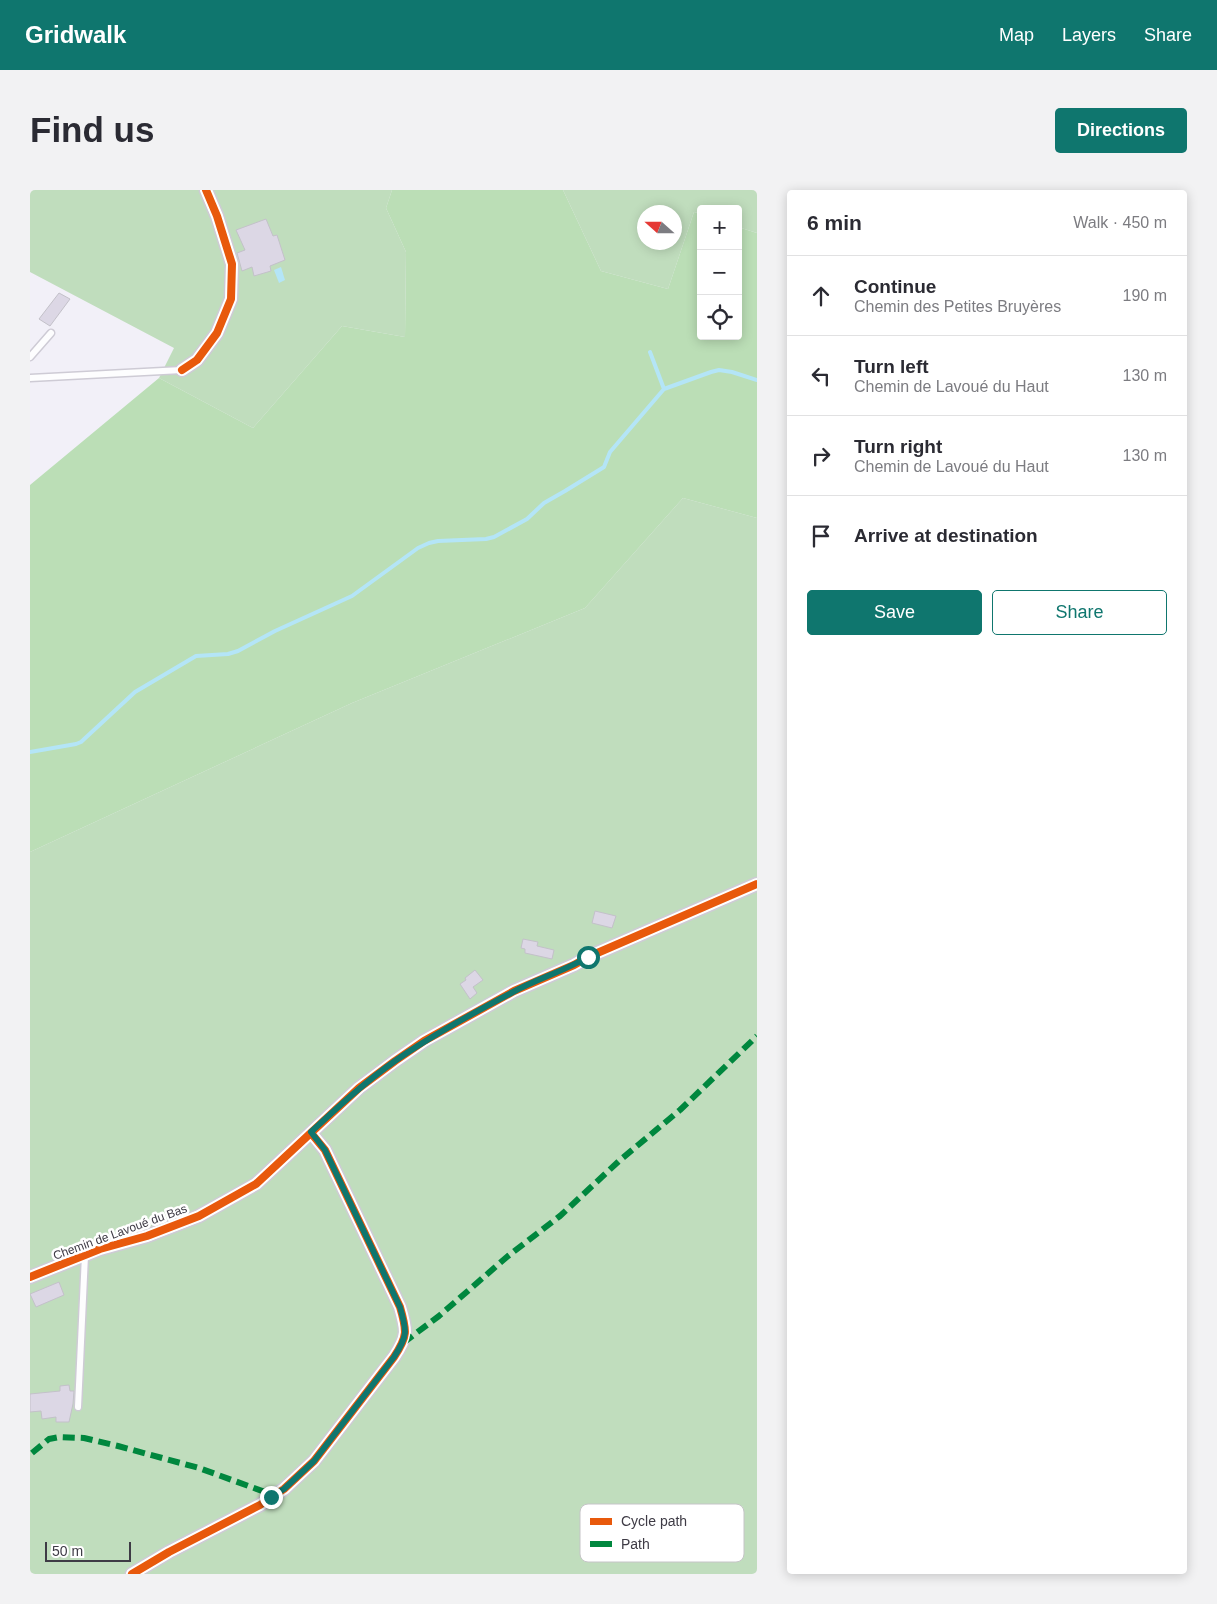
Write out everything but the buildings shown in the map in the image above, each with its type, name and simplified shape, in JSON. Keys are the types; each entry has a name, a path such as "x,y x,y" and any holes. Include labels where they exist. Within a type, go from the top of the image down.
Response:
{"street":[{"path":"182,370 197,360 217,333 231,299 232,264 217,216 206,190"},
{"name":"Chemin de Lavoué du Bas","path":"30,1277 85,1255 147,1236 199,1216 256,1184 359,1088 424,1041 514,991 757,884"},
{"path":"132,1574 169,1552 260,1505 284,1489 314,1461 403,1343 406,1327 400,1307 325,1150 311,1132"}],"lane":[{"path":"30,357 51,333"},
{"path":"30,378 182,370"},
{"path":"78,1407 85,1255"}],"green space":[{"path":"30,190 392,190 386,208 406,252 405,337 342,326 253,428 159,378 174,348 30,272"},
{"path":"392,190 563,190 601,271 668,289 694,212 697,213 697,340 742,340 742,228 757,233 757,518 683,498 585,608 352,703 30,852 30,485 159,378 253,428 342,326 405,337 406,252 386,208"},
{"path":"563,190 757,190 757,233 742,228 742,205 697,205 697,213 694,212 682,248 682,205 637,205 637,250 681,250 668,289 601,271"},
{"path":"683,498 757,518 757,1574 30,1574 30,852 352,703 585,608"}],"water":[{"path":"281,267 285,280 279,283 274,270"}],"waterway":[{"path":"650,352 664,389"},
{"path":"30,752 81,742 135,692 196,656 228,654 238,651 275,631 352,596 418,548 438,541 494,537 527,519 544,503 604,467 610,452 664,389 719,370 757,380"}],"marked path":[{"path":"403,1343 439,1316 508,1256 560,1216 619,1161 680,1110 757,1036"},
{"path":"32,1453 49,1439 59,1437 84,1438 199,1468 265,1492 271,1497"}],"cycle path":[{"path":"182,370 197,360 217,333 231,299 232,264 217,216 206,190"},
{"path":"30,1277 100,1249 147,1236 199,1216 256,1184 359,1088 424,1041 514,991 757,884"},
{"path":"132,1574 169,1552 260,1505 284,1489 314,1461 402,1344 405,1328 400,1307 325,1150 311,1133"}],"route":[{"path":"271,1497 284,1489 314,1461 394,1357 403,1343 406,1327 400,1307 325,1150 311,1132 359,1088 424,1041 514,991 588,957"}]}
